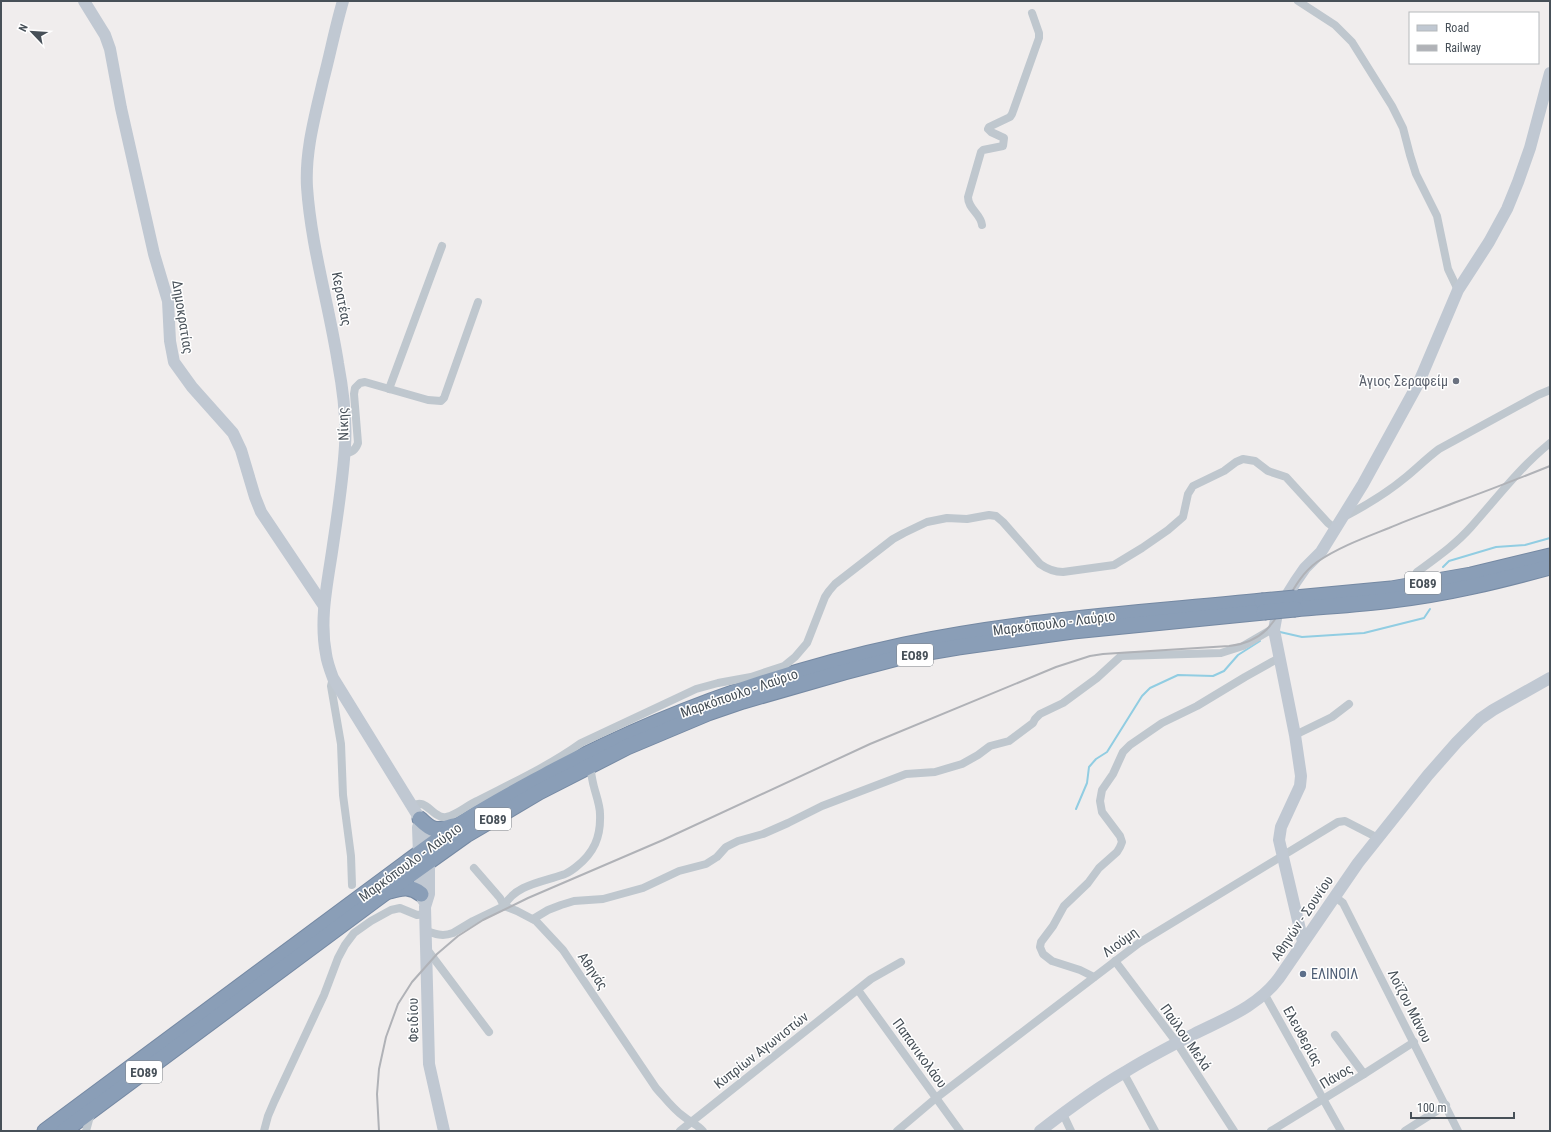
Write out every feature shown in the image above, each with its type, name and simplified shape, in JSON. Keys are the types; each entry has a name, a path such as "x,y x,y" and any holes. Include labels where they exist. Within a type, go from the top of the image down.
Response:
{"highway":[{"name":"Μαρκόπουλο - Λαύριο","path":"46,1131 424,857 590,765 667,730 743,701 816,679 905,656 1073,630 1269,615 1292,601 1391,589 1471,575 1550,556"},
{"name":"Μαρκόπουλο - Λαύριο","path":"1292,601 1392,600 1475,586 1550,567"},
{"name":"Μαρκόπουλο - Λαύριο","path":"64,1131 382,895 462,823 535,781 622,737 703,703 740,690 805,670 904,645 964,634 1072,620 1269,615"},
{"path":"416,812 431,828 441,831 462,823"},
{"path":"382,895 401,887 414,889 424,905"}],"main road":[{"name":"Δημοκρατίας","path":"84,1 96,18 105,35 110,49 121,108 149,232 168,301 170,341 174,362 192,387 233,433 241,450 261,512 324,606"},
{"name":"Κερατέας","path":"342,2 315,112 310,138 307,178 312,228 330,313 344,407 345,446 339,508 324,606 324,638 326,654 333,678 416,812 424,857"},
{"path":"1292,601 1296,581 1305,568 1321,552 1363,484 1419,382 1458,290 1489,242 1507,210 1530,148 1550,73"},
{"path":"1269,615 1295,735 1301,776 1300,786 1281,827 1279,840 1303,942"},
{"name":"Αθηνών - Σουνίου","path":"1040,1131 1123,1072 1177,1043 1250,1007 1265,995 1279,978 1334,896 1442,758 1470,729 1493,710 1550,678"},
{"path":"424,857 428,894 424,905"},
{"name":"Φειδίου","path":"424,905 429,1064 444,1131"}],"street":[{"path":"1298,1 1330,21 1352,42 1392,106 1403,128 1416,174 1437,216 1448,269 1458,290"},
{"path":"982,225 981,219 971,208 968,198 981,152 983,150 1003,146 1004,138 988,130 989,127 1010,117 1012,114 1039,38 1032,13"},
{"path":"442,246 389,389 428,400 441,401 444,398 478,302"},
{"name":"Νίκης","path":"344,454 352,452 358,443 354,394 357,385 365,382 389,389"},
{"path":"416,812 417,803 422,803 440,817 446,818 452,816 462,808 527,776 581,743 696,689 751,677 784,666 795,657 807,643 825,597 835,584 893,539 928,522 947,518 967,519 989,515 996,516 1036,560 1047,569 1056,572 1063,572 1114,564 1156,540 1178,522 1183,517 1188,494 1193,486 1224,472 1236,462 1243,459 1250,459 1268,471 1286,477 1328,523 1339,524 1405,478 1439,449 1538,395 1550,390"},
{"path":"1417,572 1452,545 1470,528 1515,475 1550,443"},
{"path":"533,919 548,910 561,905 574,901 603,899 643,888 679,871 706,864 717,857 726,847 738,841 763,834 822,806 906,774 935,772 962,764 990,746 1009,741 1033,723 1040,714 1063,703 1097,678 1121,656 1221,653 1243,646 1269,615"},
{"path":"1094,977 1080,970 1052,961 1043,954 1040,947 1041,942 1053,926 1064,906 1088,883 1099,868 1117,852 1120,847 1122,842 1120,836 1102,812 1100,801 1102,790 1113,774 1123,752 1130,744 1162,723 1198,706 1279,658"},
{"path":"333,678 331,686 341,744 342,783 351,856 352,885"},
{"path":"1295,735 1332,717 1349,704"},
{"path":"426,931 439,936 446,936 453,933 485,914 504,906 510,897 519,891 535,883 563,875 570,871 592,852 598,837 600,812 590,765"},
{"name":"Λιούμη","path":"897,1131 936,1098 1139,943 1338,822 1345,821 1378,838"},
{"path":"474,868 500,898 504,906"},
{"name":"Λοϊζου Μάνου","path":"1334,896 1343,903 1446,1104 1458,1131"},
{"path":"264,1131 274,1102 324,995 345,945 354,934 371,921 391,910 400,908 417,915 424,905"},
{"name":"Αθηνάς","path":"504,906 533,919 563,950 656,1088 675,1109 703,1131"},
{"path":"426,948 489,1032"},
{"name":"Παύλου Μελά","path":"1114,961 1177,1043 1234,1131"},
{"name":"Κυπρίων Αγωνιστών","path":"680,1131 871,979 902,962"},
{"name":"Παπανικολάου","path":"858,990 960,1131"},
{"name":"Ελευθερίας","path":"1265,995 1341,1131"},
{"path":"1336,1035 1364,1074"},
{"name":"Πάνος","path":"1271,1131 1414,1042"},
{"path":"1123,1072 1155,1131"},
{"path":"86,1131 88,1120 101,1104"},
{"path":"1405,1131 1446,1104"},
{"path":"1063,1114 1071,1131"}],"waterway":[{"path":"1443,567 1449,561 1496,547 1525,545 1550,538"},
{"path":"1280,632 1302,637 1364,633 1424,618 1430,609"},
{"path":"1076,809 1087,783 1089,767 1096,759 1107,752 1142,696 1150,688 1178,675 1213,676 1224,671 1238,655 1260,641"}],"railway":[{"path":"379,1131 377,1094 379,1069 386,1037 398,1004 412,982 437,954 458,936 483,920 528,898 663,840 870,744 1056,667 1090,656 1103,654 1229,646 1247,642 1261,634 1272,624 1305,573 1325,557 1352,543 1398,524 1550,466"}],"place":[{"name":"Άγιος Σεραφείμ","path":"1456,381"},
{"name":"ΕΛΙΝΟΙΛ","path":"1303,974"}]}
